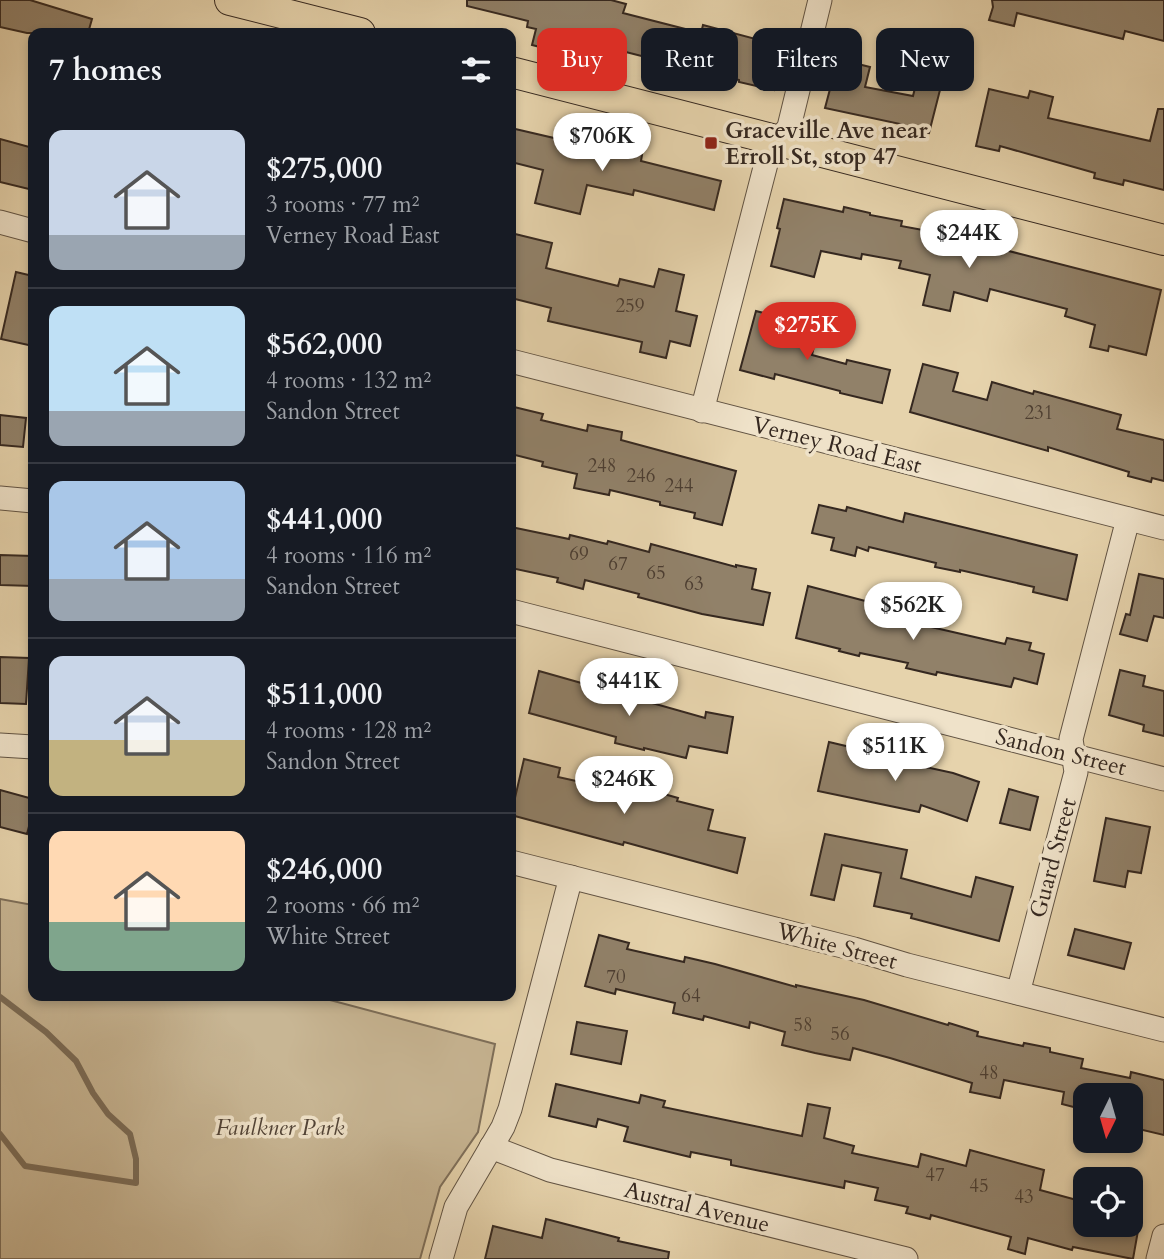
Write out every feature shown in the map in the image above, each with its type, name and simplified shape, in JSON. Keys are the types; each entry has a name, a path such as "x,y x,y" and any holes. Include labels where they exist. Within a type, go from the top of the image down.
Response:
{"main road":[{"path":"230,0 340,28"},
{"path":"516,73 1164,240"}],"street":[{"path":"702,411 768,156 789,127 821,0"},
{"path":"0,222 28,230"},
{"name":"Verney Road East","path":"516,362 1164,528"},
{"path":"0,498 28,501"},
{"name":"Guard Street","path":"1018,993 1076,772 1071,738 1128,519"},
{"name":"Sandon Street","path":"516,612 1164,779"},
{"path":"0,745 28,747"},
{"name":"White Street","path":"516,863 1164,1030"},
{"path":"441,1259 456,1207 503,1127 513,1098 571,877"},
{"name":"Austral Avenue","path":"491,1147 550,1170 906,1259"},
{"path":"1158,1259 1164,1236"}],"green space":[{"name":"Faulkner Park","path":"0,899 28,904 28,1001 334,1001 495,1044 478,1132 440,1187 420,1259 0,1259"}],"building":[{"path":"0,0 30,0 92,19 89,28 28,28 27,33 0,27"},
{"path":"467,0 611,0 626,4 623,13 682,28 641,28 641,56 627,52 627,28 537,28 537,46 532,45 536,29 527,27 528,21 467,6"},
{"path":"992,0 1164,0 1164,41 1125,31 1123,39 1017,13 1014,26 989,20"},
{"path":"738,34 752,38 752,85 739,80"},
{"path":"862,65 870,67 865,87 876,91 913,96 914,91 940,91 929,133 905,125 825,108 830,91 862,91"},
{"path":"989,89 1028,98 1030,91 1053,97 1048,118 1150,141 1158,109 1164,109 1164,190 1124,180 1123,185 1094,178 1095,173 1000,146 999,151 976,146"},
{"path":"516,129 567,141 569,136 618,147 642,155 641,161 721,181 714,210 634,190 633,195 587,185 580,214 535,203 543,170 516,163"},
{"path":"0,139 28,147 28,189 0,182"},
{"path":"784,199 843,212 844,207 870,213 902,221 901,226 966,238 1161,290 1146,355 1109,346 1108,351 1090,347 1095,325 1065,316 1067,309 990,289 987,301 954,292 950,311 923,305 930,275 899,268 901,261 862,254 861,259 821,251 814,277 771,266"},
{"path":"516,234 552,243 546,268 618,286 620,279 654,287 659,269 684,275 676,311 697,316 690,346 670,341 666,358 640,352 642,342 548,321 551,308 516,299"},
{"path":"16,272 28,275 28,345 1,339"},
{"path":"756,311 790,320 785,338 814,346 812,355 846,364 847,360 890,370 882,403 775,374 774,379 740,370"},
{"path":"923,364 958,373 953,391 987,400 992,382 1121,415 1117,429 1164,440 1164,481 1152,478 1151,482 1128,476 1129,472 1048,447 1048,451 910,412"},
{"path":"516,407 543,414 541,420 587,431 588,425 622,432 621,440 736,471 722,525 694,518 695,513 660,505 660,502 610,490 609,495 574,488 577,474 542,466 543,462 516,455"},
{"path":"0,415 26,418 23,447 0,445"},
{"path":"819,505 846,511 847,507 903,522 905,513 1077,555 1067,600 1033,592 1034,587 935,567 936,563 869,547 868,551 857,547 855,556 831,550 834,538 812,533"},
{"path":"516,528 569,539 570,535 607,544 608,541 649,552 651,544 736,567 756,569 752,589 770,593 763,625 702,614 585,580 583,589 557,582 558,578 516,569"},
{"path":"0,555 28,556 28,586 0,585"},
{"path":"1139,574 1164,579 1164,618 1154,616 1147,641 1120,634 1126,614 1130,615"},
{"path":"808,586 873,603 871,610 906,617 905,621 1005,644 1007,638 1031,643 1029,650 1044,654 1037,684 1014,678 1011,687 937,672 936,675 906,668 908,663 860,653 859,656 796,638"},
{"path":"0,657 28,658 26,704 0,703"},
{"path":"1120,670 1145,676 1143,686 1164,691 1164,736 1143,731 1144,725 1109,715"},
{"path":"539,671 705,718 706,712 733,717 727,753 689,746 686,758 644,750 615,743 616,737 529,713"},
{"path":"829,742 979,782 967,821 921,805 919,812 818,791"},
{"path":"524,759 560,768 558,777 608,788 611,779 713,810 708,830 745,838 737,873 516,816 516,793"},
{"path":"1009,789 1038,797 1030,830 1000,823"},
{"path":"0,790 28,798 27,834 0,827"},
{"path":"1106,818 1150,827 1141,873 1128,871 1125,887 1094,881"},
{"path":"825,834 907,850 901,878 971,897 976,877 1013,887 999,941 911,918 912,914 874,906 881,873 842,865 834,900 811,895"},
{"path":"1075,929 1131,943 1124,969 1068,955"},
{"path":"599,935 629,943 627,949 684,962 685,957 796,987 864,1000 978,1032 977,1036 1023,1046 1024,1043 1050,1048 1050,1052 1083,1059 1081,1068 1130,1078 1131,1072 1164,1080 1164,1135 1143,1130 1143,1083 1073,1083 1073,1107 1062,1104 1064,1092 1004,1080 1000,1098 970,1092 972,1083 853,1048 850,1060 815,1053 782,1045 785,1032 750,1022 749,1028 704,1016 703,1020 673,1013 675,1003 616,989 615,994 585,986"},
{"path":"577,1022 627,1031 621,1064 571,1054"},
{"path":"556,1084 639,1103 641,1095 665,1101 663,1107 802,1136 808,1104 830,1108 824,1138 854,1146 852,1153 918,1167 921,1154 966,1166 970,1150 1044,1170 1040,1190 1073,1199 1073,1237 1137,1237 1133,1259 1073,1247 1072,1250 1028,1238 1025,1254 1008,1249 1011,1237 931,1215 930,1219 906,1213 908,1207 875,1200 878,1188 845,1181 844,1188 731,1165 731,1160 691,1152 690,1157 624,1141 628,1127 598,1119 596,1127 549,1116"},
{"path":"546,1219 619,1238 618,1241 669,1252 668,1259 485,1259 493,1226 542,1238"}],"waterway":[{"path":"0,997 46,1032 76,1061 108,1114 130,1134 136,1159 136,1183 25,1166 0,1134"}],"place":[{"name":"Graceville Ave near Erroll St, stop 47","path":"711,143"}]}
